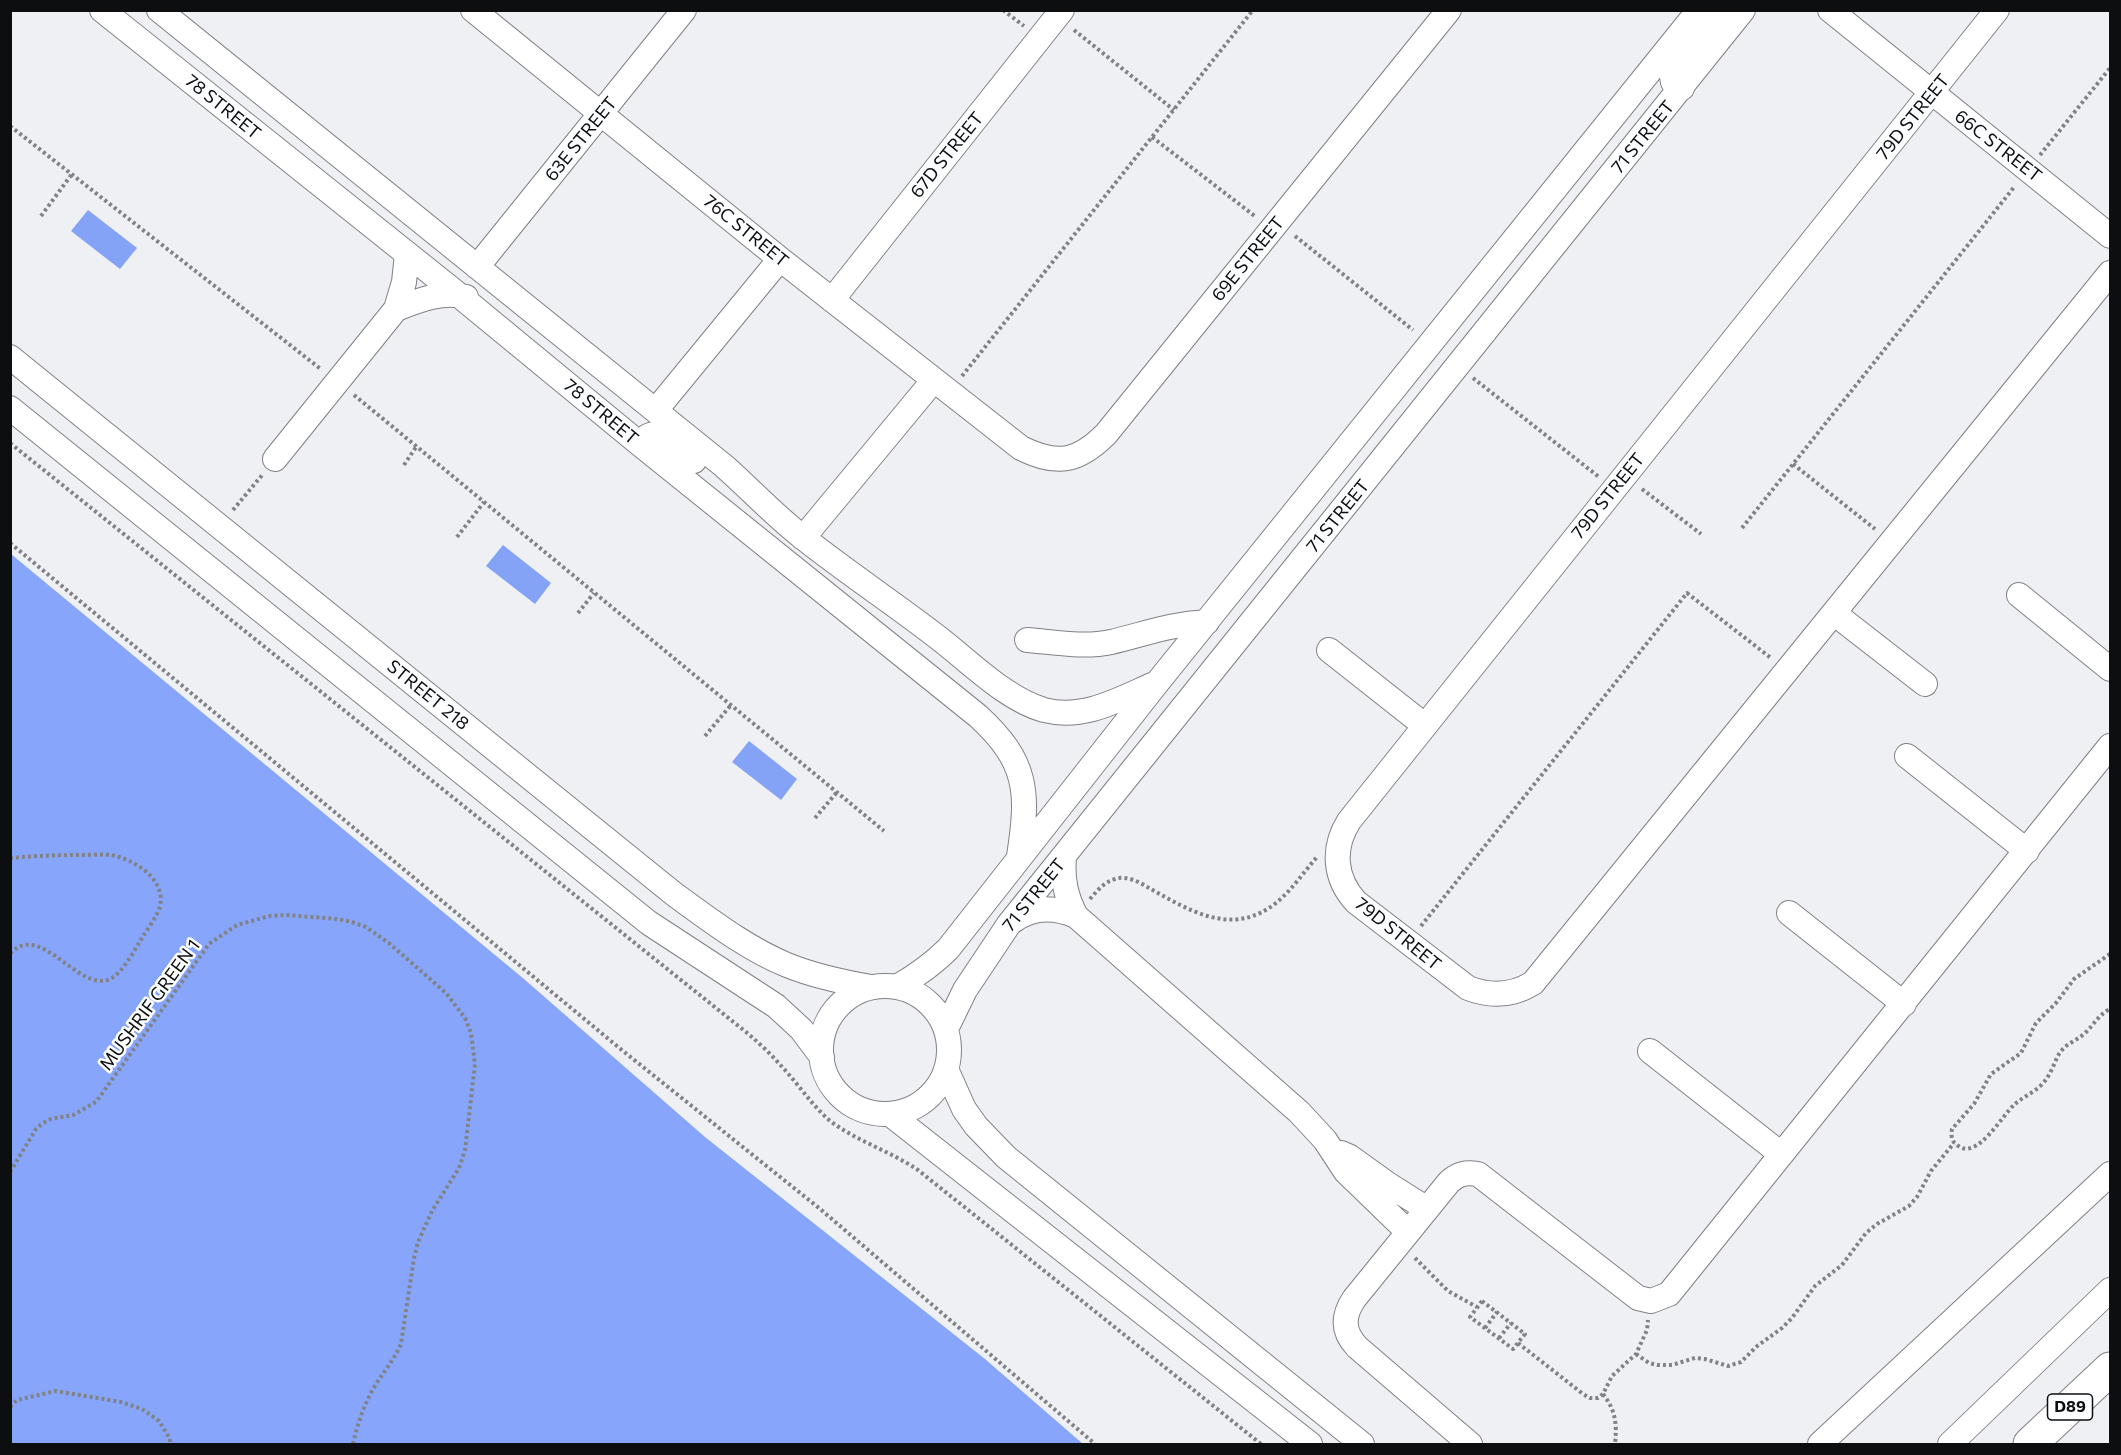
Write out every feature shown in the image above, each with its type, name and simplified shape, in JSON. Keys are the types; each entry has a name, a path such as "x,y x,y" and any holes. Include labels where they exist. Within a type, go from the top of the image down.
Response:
{"highway":[{"name":"D89","path":"2030,1444 2110,1369"}],"street":[{"name":"78 STREET","path":"102,10 969,708 995,732 1014,761 1025,794 1025,818 1019,856"},
{"name":"78 STREET","path":"159,10 656,410 740,480 802,538 919,623 1002,688 1023,701 1045,710 1069,712 1092,710 1157,683"},
{"name":"76C STREET","path":"473,10 780,259 1021,448"},
{"name":"63E STREET","path":"477,267 684,10"},
{"name":"69E STREET","path":"1021,448 1038,457 1057,459 1076,456 1093,447 1106,434 1449,10"},
{"name":"71 STREET","path":"897,987 916,977 948,949 1157,683 1699,10"},
{"path":"1682,88 1673,82 1671,71 1718,10"},
{"name":"71 STREET","path":"946,1029 965,990 1009,924 1743,10"},
{"name":"66C STREET","path":"1830,10 2110,236"},
{"name":"79D STREET","path":"1997,10 1349,821 1339,841 1337,852 1339,874 1349,894 1458,983 1490,994 1513,992 1533,983 2110,273"},
{"name":"67D STREET","path":"832,300 1060,14"},
{"path":"275,459 396,309 404,282 407,254"},
{"path":"656,410 780,259"},
{"path":"396,309 438,296 460,296 488,307 552,349 561,345 562,334"},
{"name":"STREET 218","path":"10,357 704,916 753,948 786,964 823,977 871,987"},
{"path":"802,538 941,387"},
{"path":"10,408 649,923 776,1006 801,1029 822,1057"},
{"path":"641,445 649,435 655,434 714,474 740,480"},
{"path":"2019,595 2110,669"},
{"path":"1834,614 1925,684"},
{"path":"1026,640 1072,644 1108,642 1180,624 1207,622"},
{"path":"1329,650 1424,725"},
{"path":"1470,1444 1357,1347 1350,1339 1345,1318 1348,1308 1449,1182 1457,1175 1478,1174 1632,1294 1651,1301 1663,1298 1669,1294 1904,1004 2110,746"},
{"path":"1907,756 2027,851"},
{"path":"1064,857 1063,883 1076,916"},
{"path":"1009,924 1021,915 1035,910 1065,911 1076,916 1299,1112 1332,1151 1346,1172 1403,1238"},
{"path":"1790,913 1904,1004"},
{"path":"871,987 897,987 908,990 927,1001 941,1019 949,1042 946,1069 934,1091 915,1107 890,1114 866,1111 844,1100 829,1081 822,1057 821,1044 824,1031 833,1013 847,999 871,987"},
{"path":"1650,1051 1781,1154"},
{"path":"946,1069 964,1109 976,1126 1006,1157 1362,1444"},
{"path":"890,1114 1310,1444"},
{"path":"1332,1151 1350,1157 1427,1209"},
{"path":"1820,1444 2110,1174"},
{"path":"1950,1444 2110,1290"}],"path":[{"path":"941,387 1152,137 1253,10"},
{"path":"1060,14 1174,110"},
{"path":"1742,528 2110,68"},
{"path":"10,126 337,382 884,831"},
{"path":"1152,137 1430,343"},
{"path":"41,216 72,174"},
{"path":"1458,366 1619,482 1701,534"},
{"path":"10,443 746,1032 778,1062 808,1100 829,1119 918,1170 1262,1444"},
{"path":"404,465 416,447"},
{"path":"220,527 275,459"},
{"path":"1793,464 1892,543"},
{"path":"457,537 484,502"},
{"path":"10,543 604,1036 819,1208 1095,1444"},
{"path":"578,613 594,593"},
{"path":"1408,942 1687,593 1788,671"},
{"path":"705,736 731,705"},
{"path":"815,818 837,792"},
{"path":"1076,916 1106,883 1116,878 1137,881 1206,917 1222,920 1254,915 1269,908 1282,898 1321,853"},
{"path":"10,858 38,855 120,857 152,876 160,891 161,899 156,915 119,972 106,980 90,979 37,946 21,947 10,954"},
{"name":"MUSHRIF GREEN 1","path":"10,1172 36,1129 43,1123 73,1114 96,1102 209,944 222,934 253,919 269,916 297,916 352,922 372,931 390,944 446,993 456,1005 471,1033 475,1064 465,1150 459,1168 424,1226 414,1258 401,1344 396,1357 369,1396 353,1444"},
{"path":"2110,954 2074,979 2056,1003 2036,1023 2021,1053 1996,1070 1987,1080 1974,1104 1952,1129 1954,1143 1964,1149 1980,1143 2014,1105 2044,1083 2062,1050 2083,1035 2098,1017 2110,1009"},
{"path":"1636,1354 1649,1363 1665,1366 1695,1358 1728,1366 1741,1362 1756,1347 1782,1328 1815,1286 1842,1265 1866,1233 1876,1224 1909,1206 1954,1143"},
{"path":"1403,1238 1434,1279 1448,1292 1477,1308"},
{"path":"1482,1301 1497,1312 1525,1334 1513,1349 1470,1317 1482,1301"},
{"path":"1518,1343 1583,1394 1590,1398 1598,1398 1603,1394 1612,1376 1636,1354 1647,1330 1651,1301"},
{"path":"1485,1328 1497,1312"},
{"path":"1499,1338 1511,1323"},
{"path":"10,1407 17,1400 56,1391 121,1402 142,1408 159,1421 170,1439 170,1444"},
{"path":"1603,1394 1611,1404 1616,1416 1615,1444"}],"shaded area":[{"path":"88,210 137,248 120,269 71,231"},
{"path":"503,545 551,583 535,604 486,566"},
{"path":"11,554 524,979 705,1137 985,1359 1083,1444 11,1444"},
{"path":"749,741 797,779 781,800 732,762"}]}
